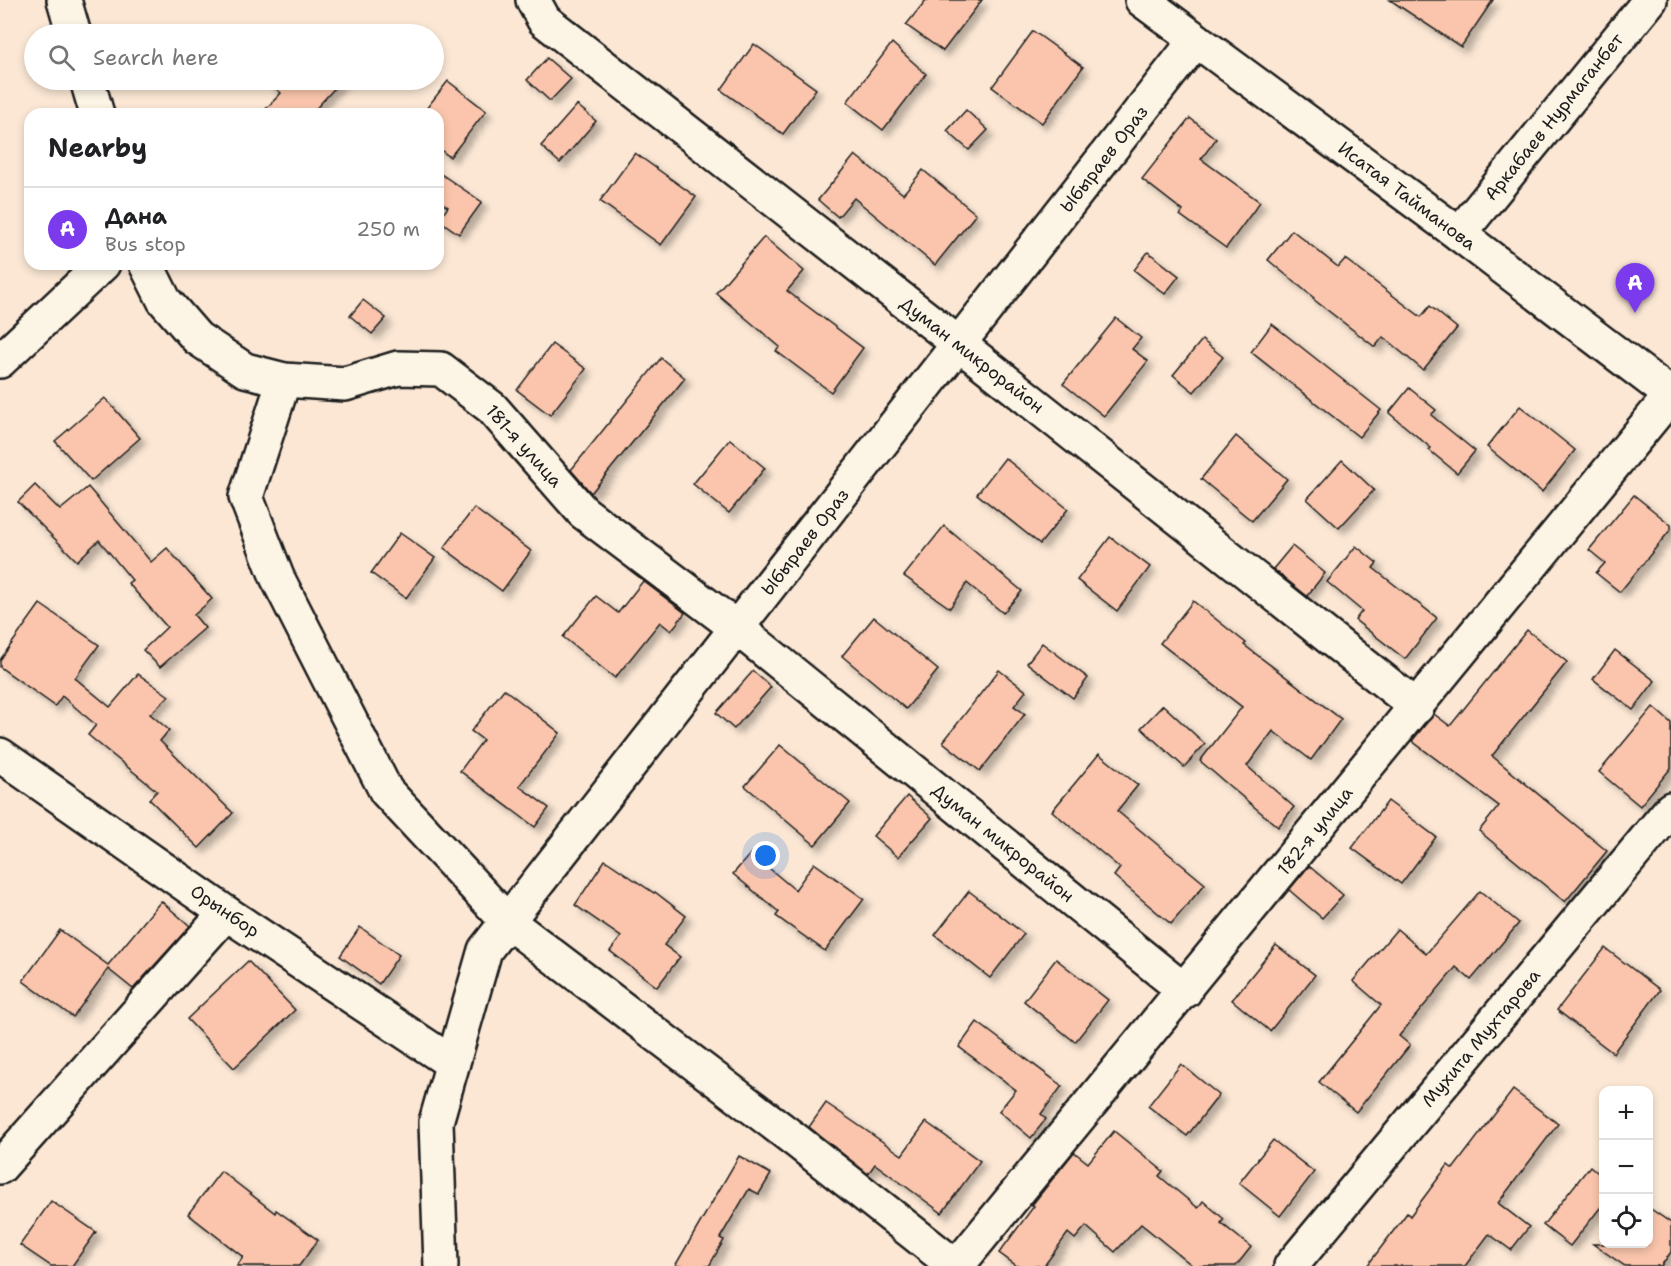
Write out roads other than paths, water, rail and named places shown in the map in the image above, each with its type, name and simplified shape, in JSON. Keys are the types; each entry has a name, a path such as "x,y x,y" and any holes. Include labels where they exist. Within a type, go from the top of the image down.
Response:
{"street":[{"path":"64,0 71,24"},
{"name":"Думан микрорайон","path":"533,0 544,20 959,344 1417,707"},
{"name":"Аркабаев Нурмаганбет","path":"1459,234 1650,0"},
{"name":"Исатая Тайманова","path":"1147,2 1671,395"},
{"name":"Ыбыраев Ораз","path":"441,1266 436,1122 485,950 1196,40"},
{"path":"90,90 95,108"},
{"path":"0,361 97,270"},
{"name":"181-я улица","path":"149,270 164,300 197,338 245,370 284,380 345,384 398,368 441,369 492,408 583,512 737,628"},
{"path":"284,380 246,497 273,567 386,790 508,922 798,1142 956,1266"},
{"name":"182-я улица","path":"956,1266 1185,991 1671,395"},
{"name":"Думан микрорайон","path":"737,628 1185,991"},
{"name":"Орынбор","path":"0,755 226,913 452,1062"},
{"name":"Мухита Мухтарова","path":"1291,1266 1671,809"},
{"path":"0,1167 226,913"}],"place":[{"name":"Дана","path":"1635,313"}]}
